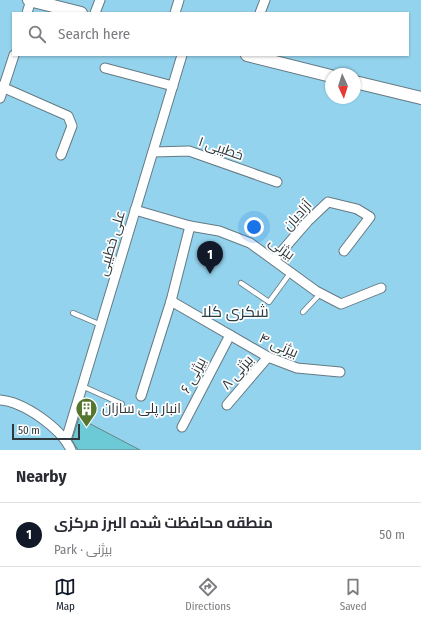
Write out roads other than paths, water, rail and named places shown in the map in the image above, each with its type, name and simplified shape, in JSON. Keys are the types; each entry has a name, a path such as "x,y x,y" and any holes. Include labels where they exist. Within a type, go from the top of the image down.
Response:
{"street":[{"path":"95,12 100,0"},
{"path":"175,12 179,0"},
{"path":"260,12 265,0"},
{"path":"28,12 34,1 77,12"},
{"path":"0,98 2,87 14,56"},
{"name":"علی خطیبی","path":"66,440 182,56"},
{"path":"251,56 325,74"},
{"path":"105,68 173,86"},
{"path":"361,83 421,98"},
{"path":"2,87 68,116 72,126 61,155"},
{"name":"خطیبی ۱","path":"153,152 189,151 277,182"},
{"name":"آزادیان","path":"275,260 308,221 328,202 356,209 370,216 344,251"},
{"name":"بیژنی","path":"135,210 190,226 219,232 250,243 321,293 344,307 381,288"},
{"path":"141,396 171,301 190,226"},
{"name":"بیژنی ۴","path":"171,301 268,357 297,368 340,372"},
{"name":"بیژنی ۶","path":"182,427 230,335"},
{"name":"بیژنی ۸","path":"228,404 268,357"},
{"path":"0,400 7,401 31,411 66,440 71,450"}],"lane":[{"path":"241,283 269,302 291,272"},
{"path":"303,312 321,293"},
{"path":"74,313 101,325"},
{"path":"82,386 122,404"}],"place":[{"name":"منطقه محافظت شده البرز مرکزی","path":"210,274"},
{"name":"انبار پلی سازان","path":"87,428"}],"district":[{"name":"شکری کلا","path":"235,311"}]}
